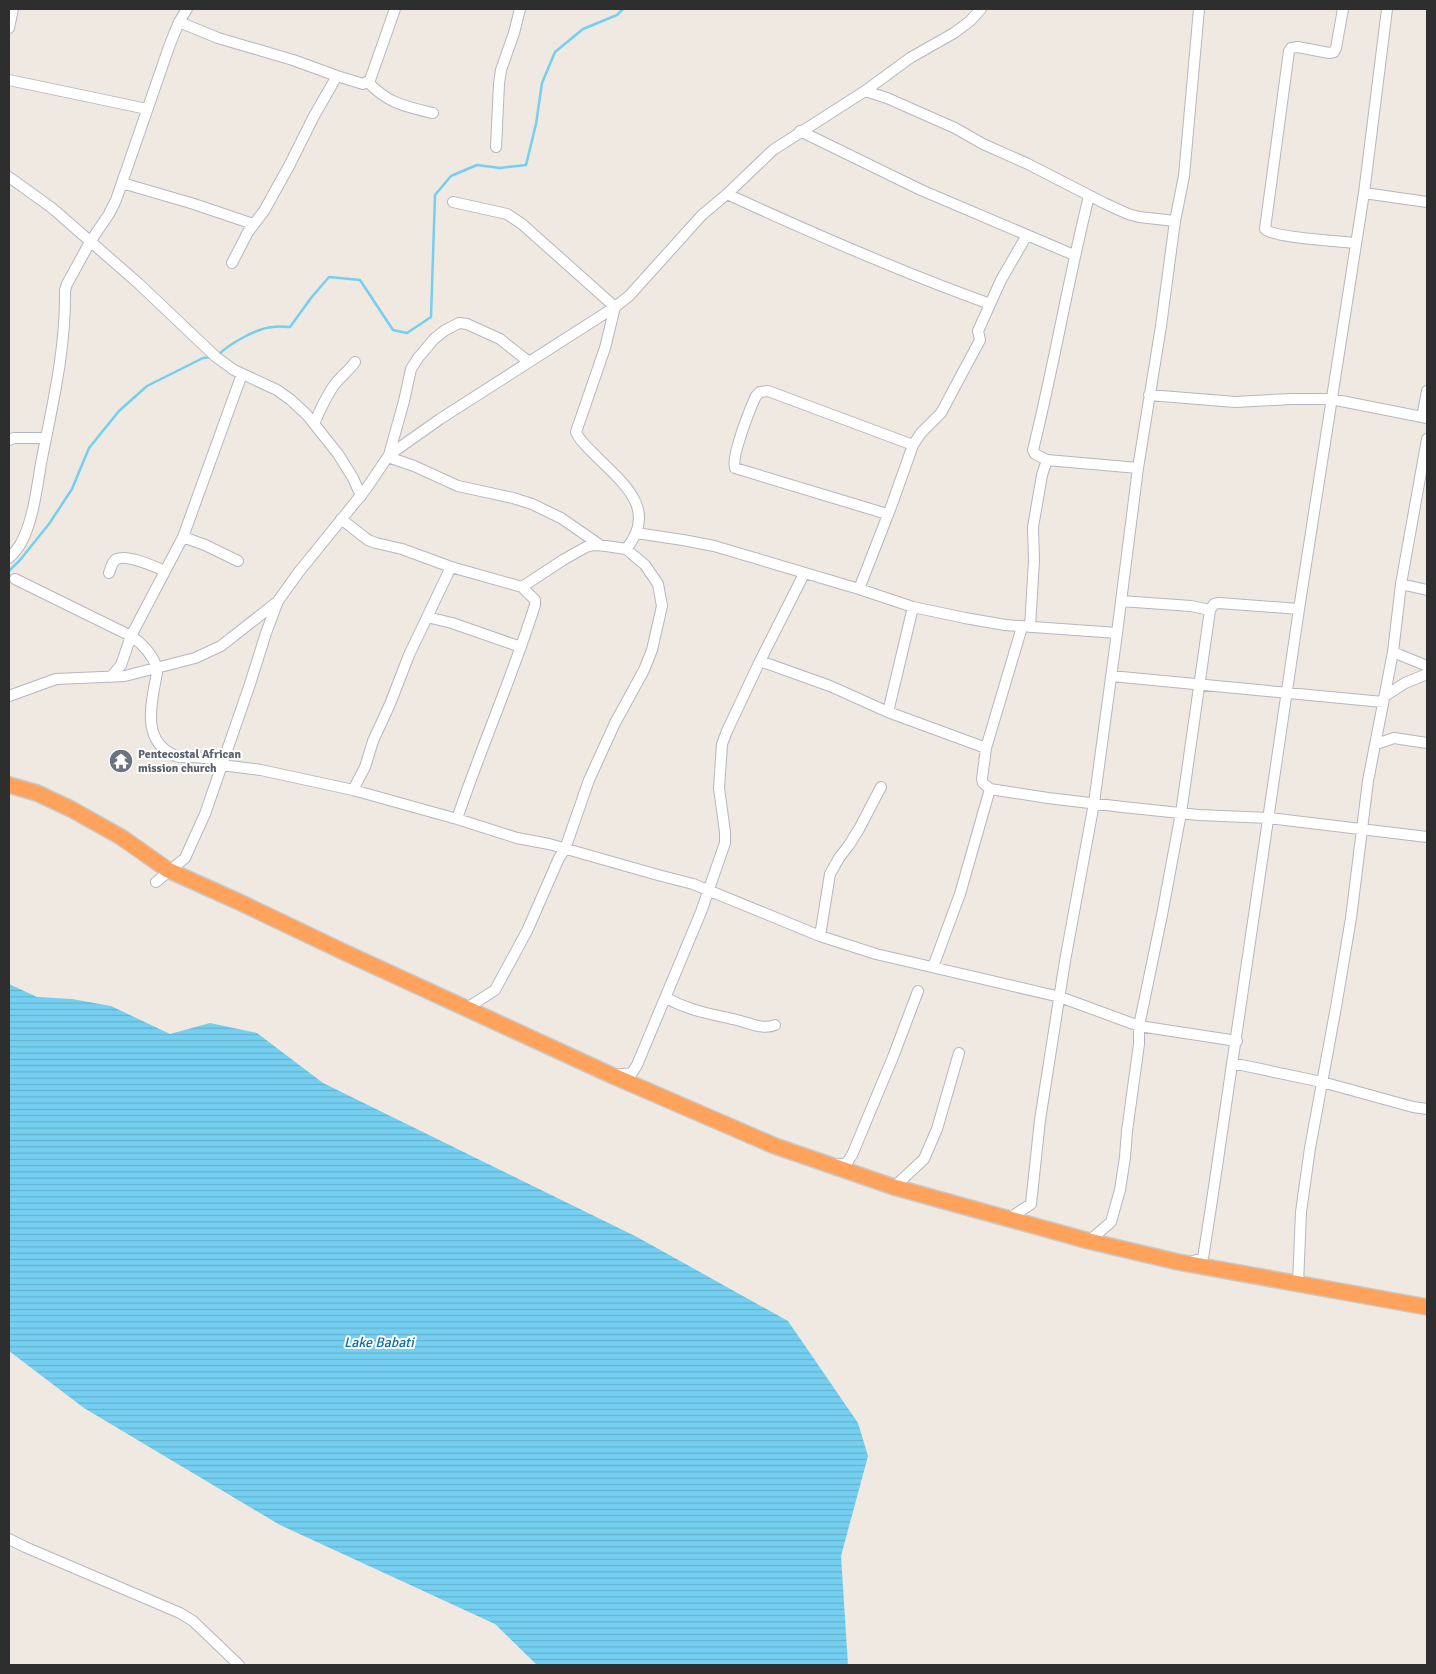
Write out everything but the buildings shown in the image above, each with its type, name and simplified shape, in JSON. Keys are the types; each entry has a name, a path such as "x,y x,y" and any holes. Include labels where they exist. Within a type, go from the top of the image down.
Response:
{"highway":[{"path":"9,785 37,793 70,808 121,837 168,870 611,1075 775,1146 894,1187 1089,1241 1188,1263 1427,1307"}],"street":[{"path":"9,28 12,9"},
{"path":"9,558 20,544 28,527 36,494 63,341 65,290 90,242 109,214 122,183 179,22 187,9"},
{"path":"179,22 218,38 293,60 364,84 370,80 395,9"},
{"path":"496,147 501,70 520,9"},
{"path":"388,456 440,419 615,307 629,296 702,215 773,150 865,91 910,58 954,33 970,21 981,9"},
{"path":"1008,1219 1031,1204 1040,1120 1065,960 1094,804 1138,468 1161,326 1175,221 1184,176 1199,9"},
{"path":"1343,9 1334,52 1329,54 1298,47 1291,48 1289,51 1265,229 1270,233 1292,237 1356,243"},
{"path":"1188,1263 1203,1258 1299,609 1364,193 1387,9"},
{"path":"232,263 253,224 264,211 285,174 337,76"},
{"path":"9,80 148,109"},
{"path":"368,82 378,94 389,100 416,110 433,113"},
{"path":"865,91 887,98 955,128 983,144 1028,164 1128,214 1175,221"},
{"path":"800,131 921,190 1074,255"},
{"path":"9,177 52,208 138,283 216,357 242,374 284,394 307,415 338,454 353,478 361,496"},
{"path":"122,183 253,224"},
{"path":"1364,193 1427,202"},
{"path":"727,194 800,228 900,270 990,304"},
{"path":"1089,196 1074,255 1033,450 1034,454 1047,460 1138,468"},
{"path":"453,202 507,214 522,224 615,307"},
{"path":"859,589 913,445 921,433 940,413 952,393 980,340 978,331 1001,280 1027,235"},
{"path":"615,307 605,348 576,432 583,443 632,493 638,508 639,522 636,534 626,549"},
{"path":"9,696 56,679 125,676 195,658 220,646 278,601 361,496 388,456 411,370 418,358 434,339 444,331 459,322 467,324 500,339 529,362"},
{"path":"314,424 330,390 336,381 346,374 354,362"},
{"path":"111,677 121,665 131,636 183,537 242,374"},
{"path":"888,514 735,468 734,461 743,428 756,396 760,392 768,391 913,445"},
{"path":"1149,395 1235,402 1331,399 1425,417 1427,391"},
{"path":"9,440 14,438 46,438"},
{"path":"1298,1284 1300,1212 1338,998 1363,829 1368,781 1393,652 1401,584 1427,440"},
{"path":"388,456 458,486 532,504 561,518 600,545"},
{"path":"1047,460 1042,475 1033,527 1034,561 1026,627 986,748 982,781 990,789 1094,804 1181,813 1269,818 1427,837"},
{"path":"341,519 376,544 421,555 451,567 522,587 535,600 521,647 475,766 457,820"},
{"path":"636,534 714,546 913,606 995,624 1117,633"},
{"path":"183,537 205,545 238,562"},
{"path":"467,1008 495,990 528,931 559,858 565,849 589,780 615,723 644,670 652,650 662,606 658,584 645,565 626,549 600,545 586,548 563,560 522,587"},
{"path":"109,573 114,561 118,558 139,561 165,571"},
{"path":"353,790 365,767 409,655 451,567"},
{"path":"611,1075 632,1073 637,1065 709,890 725,843 726,832 719,788 722,744 760,661 804,574"},
{"path":"15,580 131,636 151,655 157,668 151,728 154,737 164,749 177,757 191,757 262,770 353,790 517,838 549,844 693,884 820,936 876,954 1060,997 1139,1026 1236,1041"},
{"path":"1401,584 1427,590"},
{"path":"156,882 168,870 185,858 205,814 278,601"},
{"path":"1121,601 1191,606 1210,610"},
{"path":"1089,1241 1111,1222 1120,1190 1139,1044 1139,1026 1181,813 1210,610 1214,604 1219,603 1299,609"},
{"path":"888,712 913,606"},
{"path":"427,617 452,623 521,647"},
{"path":"1393,652 1427,666"},
{"path":"760,661 830,686 888,712 986,748"},
{"path":"1112,676 1287,693 1384,699 1405,683 1427,674"},
{"path":"1376,744 1394,738 1427,743"},
{"path":"820,936 830,874 859,829 881,787"},
{"path":"933,967 960,894 990,789"},
{"path":"825,1164 846,1164 852,1155 918,991"},
{"path":"666,998 684,1007 757,1026 770,1027 775,1024"},
{"path":"894,1187 924,1159 937,1129 959,1053"},
{"path":"1232,1063 1322,1082 1413,1107 1427,1109"},
{"path":"9,1539 180,1613 193,1622 239,1665"}],"water":[{"name":"Lake Babati","path":"9,984 37,997 72,999 111,1006 170,1034 210,1023 257,1033 323,1083 637,1237 788,1321 858,1423 868,1456 841,1556 848,1665 537,1665 495,1624 280,1525 84,1408 9,1351"}],"waterway":[{"path":"219,354 230,345 252,333 267,328 290,327 329,277 360,280 393,330 407,333 431,317 435,195 451,176 477,165 500,168 526,165 536,124 542,83 555,52 583,29 617,15 623,9"},
{"path":"9,571 49,524 72,489 89,448 119,411 147,386 203,358 212,357"}],"place":[{"name":"Pentecostal African mission church","path":"121,761"}]}
